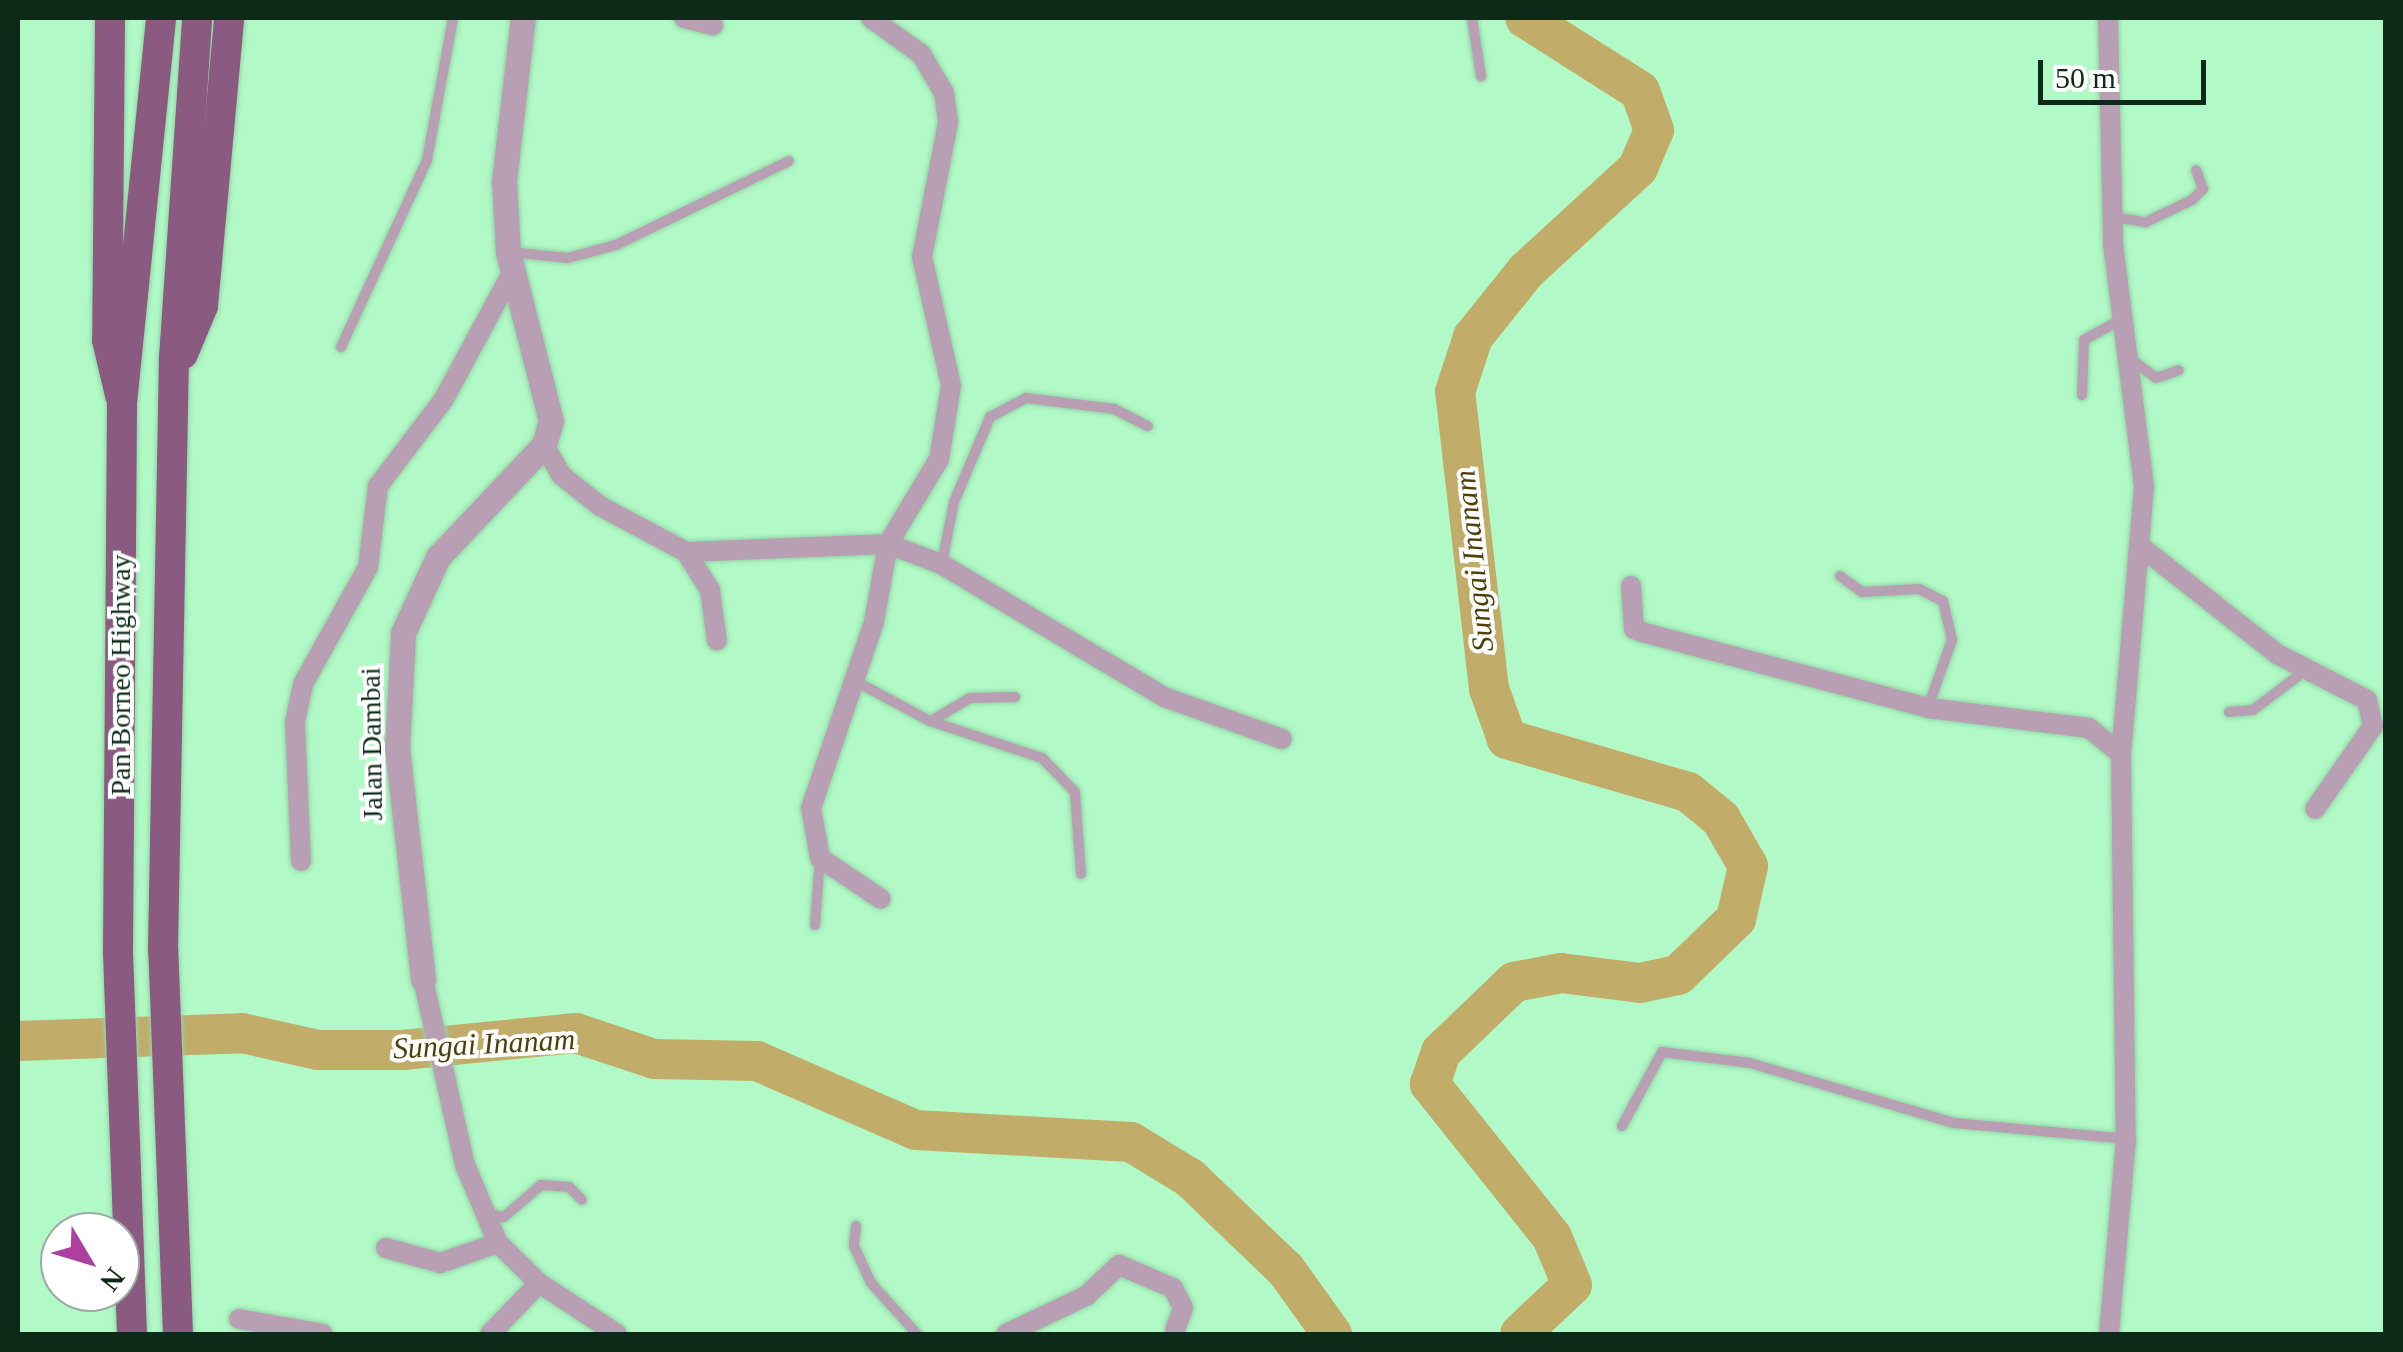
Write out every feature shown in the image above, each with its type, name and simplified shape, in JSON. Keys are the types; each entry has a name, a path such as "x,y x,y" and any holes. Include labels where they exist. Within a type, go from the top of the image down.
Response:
{"highway":[{"path":"110,18 107,340 122,403"},
{"name":"Pan Borneo Highway","path":"132,1334 121,1122 118,951 122,403 133,354 161,18"},
{"name":"Pan Borneo Highway","path":"178,1334 163,950 174,366 198,18"},
{"path":"174,366 203,306 229,18"}],"street":[{"path":"523,18 504,181 511,262 549,400 544,445 561,475 600,506 686,552 710,590 717,641"},
{"path":"684,18 713,25"},
{"path":"871,18 936,71 948,123 922,258 952,386 938,459 888,544 855,680 811,808 820,858 881,899"},
{"path":"2108,18 2112,216 2123,319 2142,435 2140,546 2122,754 2126,1140 2110,1334"},
{"path":"301,861 295,722 304,684 368,567 378,486 444,399 511,262"},
{"name":"Jalan Dambai","path":"544,445 438,556 404,633 397,748 423,980 448,1106 484,1213 498,1242 539,1284 618,1334"},
{"path":"686,552 888,544 942,564 1164,697 1282,740"},
{"path":"2140,546 2306,670 2367,700 2373,726 2316,810"},
{"path":"1631,586 1634,629 1928,708 2089,728 2122,754"},
{"path":"386,1248 440,1263 498,1242"},
{"path":"1006,1334 1086,1296 1118,1265 1173,1288 1183,1308 1175,1330"},
{"path":"490,1334 539,1284"},
{"path":"240,1327 322,1334"}],"lane":[{"path":"341,347 427,160 453,18"},
{"path":"1472,18 1481,76"},
{"path":"511,262 568,258 616,245 789,161"},
{"path":"2112,216 2146,222 2192,200 2203,190 2196,170"},
{"path":"2082,395 2084,340 2123,319"},
{"path":"2130,358 2156,378 2179,370"},
{"path":"942,564 954,502 990,417 1026,398 1114,408 1148,426"},
{"path":"1840,576 1862,592 1919,589 1944,601 1952,640 1928,708"},
{"path":"2229,712 2253,710 2306,670"},
{"path":"855,680 930,722 1042,758 1075,792 1081,874"},
{"path":"930,722 970,698 1015,697"},
{"path":"815,924 820,858"},
{"path":"1622,1126 1662,1052 1750,1063 1954,1123 2126,1140"},
{"path":"484,1213 504,1217 540,1185 569,1187 582,1200"},
{"path":"856,1226 854,1246 872,1283 917,1334"}],"waterway":[{"name":"Sungai Inanam","path":"1520,1334 1572,1285 1552,1237 1430,1084 1441,1052 1514,982 1561,973 1640,983 1678,975 1736,919 1748,866 1721,819 1688,792 1507,739 1489,689 1455,392 1473,337 1526,271 1638,168 1654,130 1640,91 1525,18"},
{"name":"Sungai Inanam","path":"18,1041 242,1033 318,1050 403,1050 576,1033 654,1059 757,1061 916,1130 1131,1142 1190,1178 1286,1270 1332,1334"}]}
